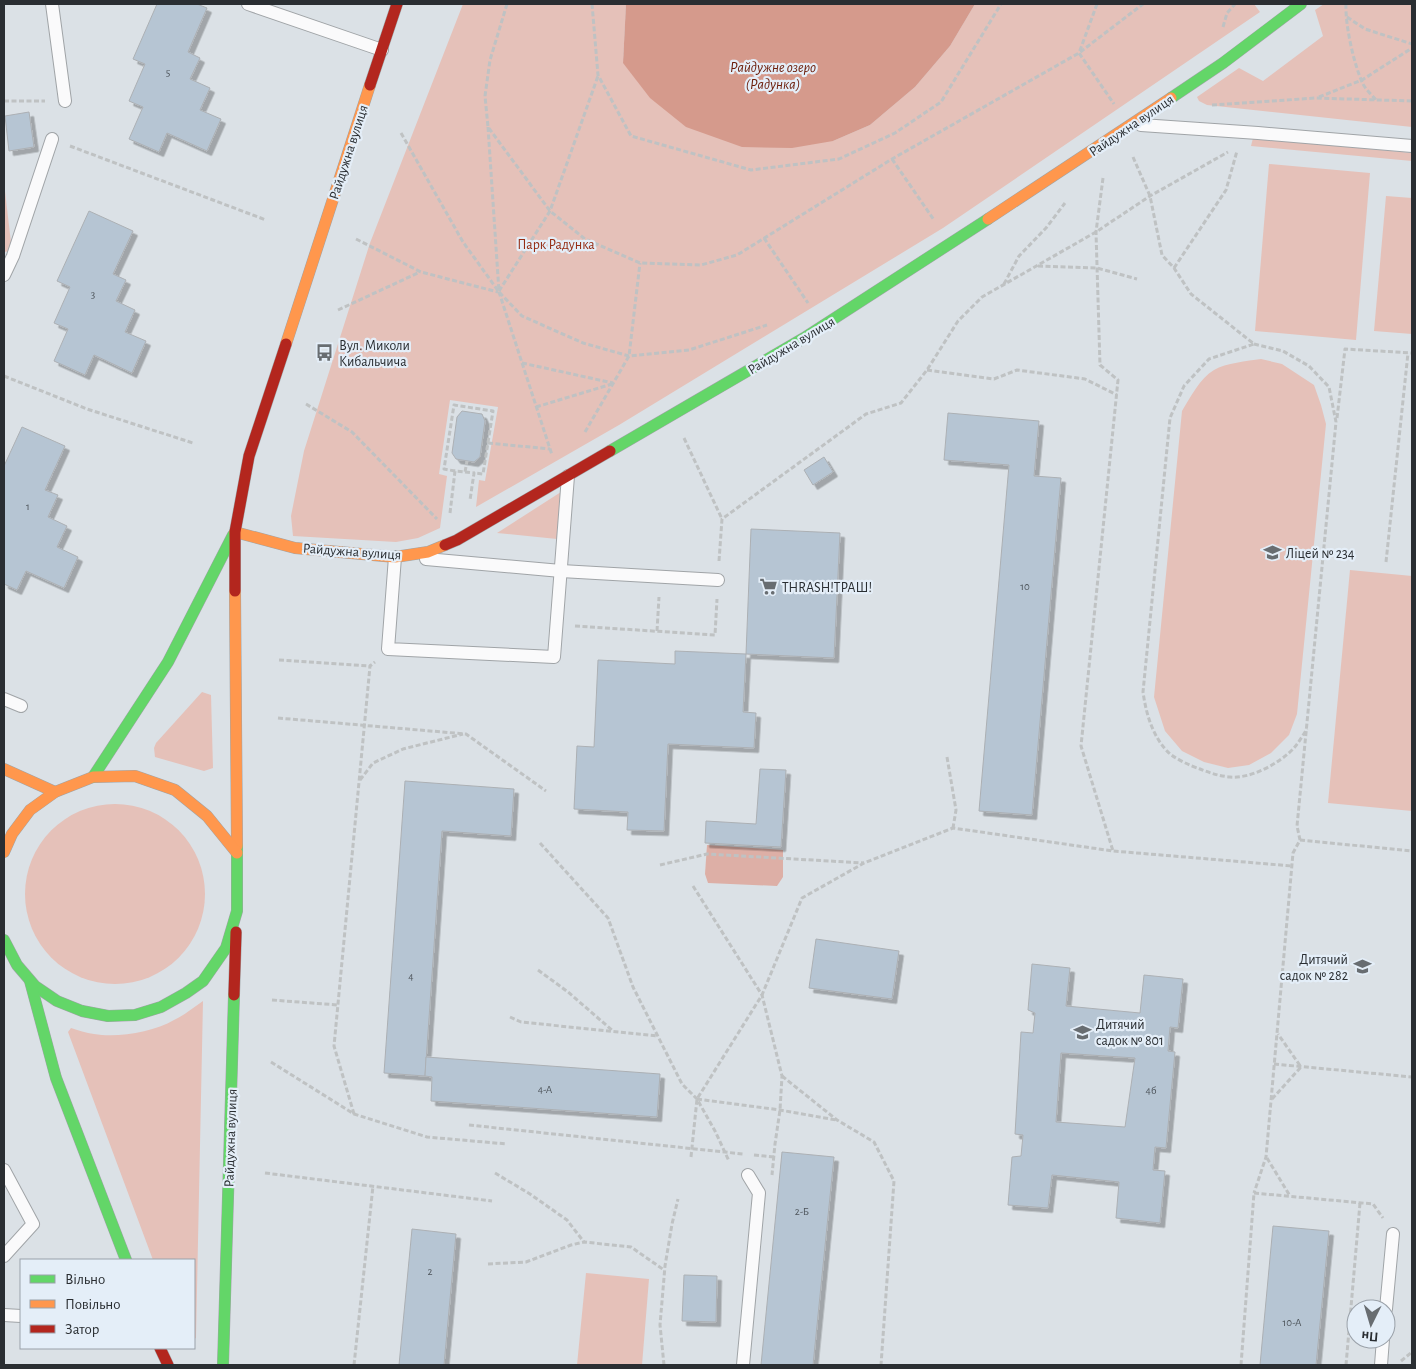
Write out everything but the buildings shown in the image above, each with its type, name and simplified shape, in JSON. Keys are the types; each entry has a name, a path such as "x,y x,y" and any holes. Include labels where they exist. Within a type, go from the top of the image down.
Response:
{"street":[{"name":"Райдужна вулиця","path":"223,1365 237,911 235,532 249,456 397,4"},
{"name":"Райдужна вулиця","path":"235,532 295,548 396,557 428,552 457,540 804,338 1134,124 1223,63 1301,4"},
{"name":"Райдужна вулиця","path":"93,777 168,662 235,532"},
{"path":"4,769 54,792"},
{"path":"4,852 12,834 30,810 54,792 93,777 135,776 174,790 207,816 237,853"},
{"path":"4,940 9,954 30,981 61,1004 98,1016 136,1016 173,1003 204,980 226,948 237,911"},
{"path":"30,981 56,1078 126,1259"},
{"path":"160,1349 168,1365"}],"lane":[{"path":"52,4 64,101"},
{"path":"248,4 382,50"},
{"path":"1134,124 1412,146"},
{"path":"4,275 13,256 52,139"},
{"path":"568,476 561,571 556,625 554,657 388,649 396,557 561,571 718,580"},
{"path":"4,699 20,706"},
{"path":"4,1170 33,1224 4,1256"},
{"path":"743,1365 759,1193 748,1175"},
{"path":"1387,1299 1393,1234"},
{"path":"4,1315 20,1316"},
{"path":"1381,1365 1382,1349"}],"path":[{"path":"507,4 490,60 485,96 499,292 550,449 557,466 568,476"},
{"path":"592,4 598,75 631,136 750,170 839,159 895,133 941,102 1001,4"},
{"path":"1080,53 1097,4"},
{"path":"488,127 550,211 585,240 640,263 701,265 737,256 892,159 1080,53 1142,4"},
{"path":"1346,4 1346,17 1353,52 1364,86 1376,100"},
{"path":"1346,17 1365,29 1412,44"},
{"path":"1316,98 1362,80 1412,48"},
{"path":"1080,53 1116,107"},
{"path":"499,292 550,211 598,75"},
{"path":"1206,106 1316,98 1412,101"},
{"path":"4,101 64,101"},
{"path":"1134,124 1131,153 1150,196 1162,255 1174,268 1192,294 1254,344 1283,351 1308,366 1329,387 1336,422"},
{"path":"401,133 463,242 499,292 522,316 583,343 628,356 689,350 768,325"},
{"path":"52,139 266,220"},
{"path":"1107,142 1096,232 1100,365 1118,380 1081,746 1113,851"},
{"path":"722,519 866,414 901,403 927,370 958,321 982,297 1096,232 1150,196 1239,145 1226,190 1174,268"},
{"path":"892,159 936,222"},
{"path":"1004,284 1019,256 1046,228 1070,197"},
{"path":"764,238 812,310"},
{"path":"356,239 421,272 499,292"},
{"path":"580,440 628,356 640,263"},
{"path":"1037,266 1097,268 1137,279"},
{"path":"338,310 421,272"},
{"path":"1254,344 1210,359 1184,386 1170,418 1143,692 1146,712 1154,732 1168,752 1192,766 1214,775 1232,778 1257,773 1280,760 1294,747 1307,729"},
{"path":"1240,1365 1254,1193 1266,1157 1293,853 1300,840 1297,826 1336,422 1345,349 1410,353 1386,562"},
{"path":"522,363 613,383"},
{"path":"927,370 994,379 1016,370 1085,379 1117,395"},
{"path":"4,376 87,409 192,443"},
{"path":"536,407 613,383"},
{"path":"306,404 352,432 441,524"},
{"path":"454,405 493,411 488,443 483,474 444,469 454,405"},
{"path":"556,625 715,635 722,519 681,432"},
{"path":"488,443 550,449"},
{"path":"465,472 467,461"},
{"path":"450,513 455,471"},
{"path":"469,509 474,473"},
{"path":"657,631 660,577"},
{"path":"354,1114 334,1046 370,666 388,649"},
{"path":"279,660 370,666"},
{"path":"278,718 466,734 546,791"},
{"path":"359,782 373,763 403,749 466,734"},
{"path":"947,757 956,810 953,828"},
{"path":"691,1157 697,1099 762,995 802,898 864,863 953,828 1113,851 1292,866"},
{"path":"1300,840 1412,852"},
{"path":"540,843 608,918 633,987 682,1084 697,1099 729,1161"},
{"path":"660,865 706,854 864,863"},
{"path":"693,886 762,995 782,1076 772,1176"},
{"path":"538,970 568,992 613,1031"},
{"path":"272,1000 338,1005"},
{"path":"510,1017 521,1022 658,1036"},
{"path":"1277,1034 1301,1067"},
{"path":"271,1062 354,1114 427,1137 507,1144"},
{"path":"1274,1064 1412,1077"},
{"path":"1271,1099 1301,1067"},
{"path":"782,1076 837,1120 874,1142 894,1181 881,1365"},
{"path":"697,1099 837,1120"},
{"path":"469,1125 744,1154"},
{"path":"754,1155 774,1157"},
{"path":"1266,1157 1290,1196"},
{"path":"265,1173 492,1201"},
{"path":"494,1173 530,1194 567,1220 584,1242"},
{"path":"354,1365 373,1186"},
{"path":"1254,1193 1374,1204 1393,1234"},
{"path":"664,1365 660,1326 664,1270 678,1199"},
{"path":"1346,1365 1360,1203"},
{"path":"488,1264 526,1262 584,1242 631,1247 664,1270"}],"green space":[{"name":"Парк Радунка","path":"463,4 626,4 623,63 833,141 870,125 915,87 950,46 975,4 1254,4 1260,12 943,228 619,425 476,507 479,480 485,481 498,407 450,400 439,474 447,476 440,528 418,538 396,542 293,536 291,516 304,451 370,243"},
{"path":"1324,4 1412,4 1412,127 1207,105 1199,101 1197,97 1239,68 1263,81 1323,36 1315,10"},
{"path":"1253,138 1412,153 1412,161 1251,146"},
{"path":"1269,164 1370,173 1356,340 1255,331"},
{"path":"4,183 12,251 4,252"},
{"path":"1386,196 1412,198 1412,334 1374,331"},
{"path":"1261,359 1282,364 1314,385 1326,424 1297,714 1289,735 1271,753 1249,765 1228,768 1204,762 1182,751 1165,731 1154,697 1182,411 1200,383 1214,370 1230,364"},
{"path":"561,492 557,539 497,533"},
{"path":"1350,570 1412,576 1412,811 1328,803"},
{"path":"202,692 211,695 213,768 204,771 155,757 154,748 156,743"},
{"path":"106,804 124,804 149,811 165,819 179,830 190,844 198,860 205,885 205,903 198,928 190,944 179,958 165,969 141,980 124,984 106,984 89,980 65,969 45,951 29,920 25,903 25,885 29,868 40,844 58,824 89,808"},
{"path":"203,1001 195,1338 195,1259 153,1259 68,1032 71,1028 103,1035 135,1033 156,1028 186,1013"},
{"path":"586,1273 649,1279 642,1365 577,1365"}],"shaded area":[{"path":"707,845 783,850 783,877 777,886 708,883 705,874"}],"water":[{"name":"Райдужне озеро (Радунка)","path":"626,4 975,4 950,46 915,87 870,125 833,141 792,148 742,147 686,127 650,98 623,63"}],"traffic: fast":[{"path":"1171,98 1223,63 1301,4"},
{"path":"610,451 804,338 988,219"},
{"path":"93,777 168,662 233,535"},
{"path":"4,940 17,965 35,986 57,1001 82,1011 108,1016 135,1015 161,1007 203,981 226,948 237,911 237,846"},
{"path":"30,981 56,1078 126,1259"},
{"path":"223,1365 234,995"}],"traffic: slow":[{"path":"286,344 370,85"},
{"path":"988,219 1171,98"},
{"path":"235,532 295,548 395,557 428,552 445,545"},
{"path":"235,591 237,846"},
{"path":"4,769 55,792"},
{"path":"4,852 12,834 30,810 55,792 93,777 135,776 175,790 207,816 237,853"}],"traffic: jam":[{"path":"370,85 397,4"},
{"path":"235,591 235,532 249,456 286,344"},
{"path":"445,545 457,540 610,451"},
{"path":"234,995 236,932"},
{"path":"160,1349 168,1365"}],"place":[{"name":"Вул. Миколи Кибальчича","path":"325,353"},
{"name":"Ліцей № 234","path":"1272,553"},
{"name":"ТHRASH!ТРАШ!","path":"768,587"},
{"name":"Дитячий садок № 282","path":"1362,967"},
{"name":"Дитячий садок № 801","path":"1082,1032"}]}
